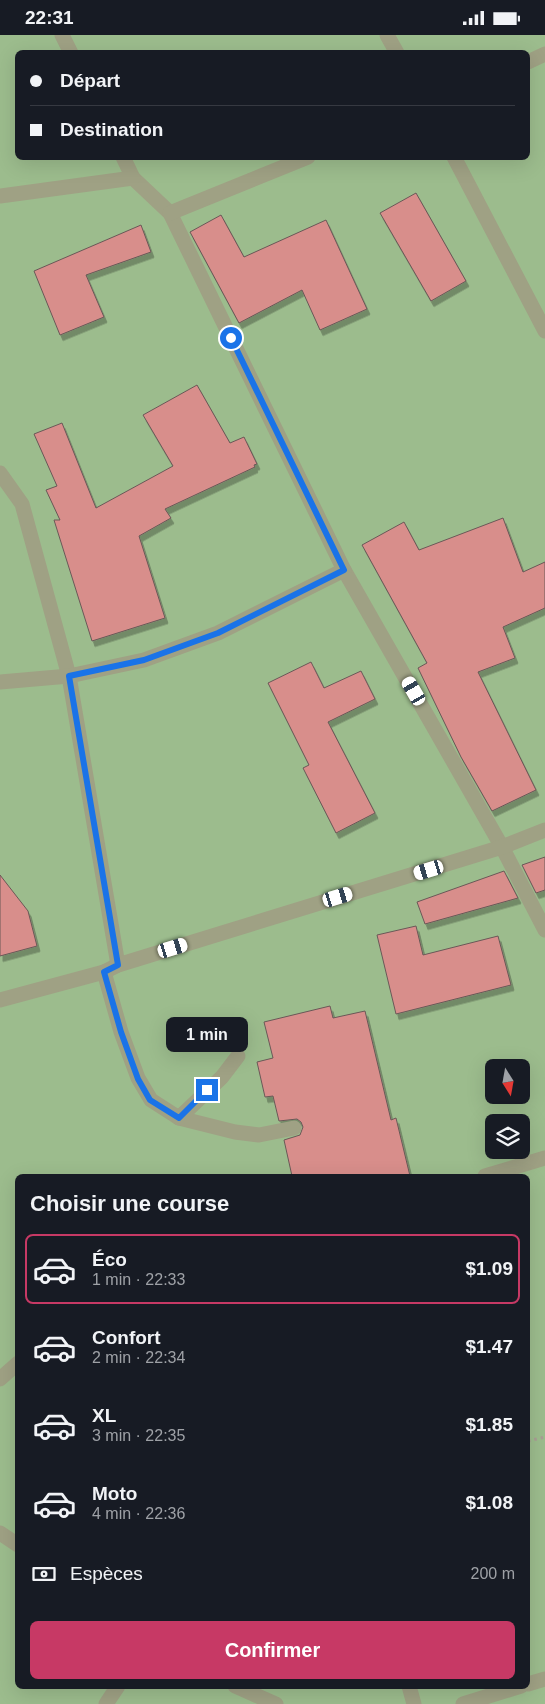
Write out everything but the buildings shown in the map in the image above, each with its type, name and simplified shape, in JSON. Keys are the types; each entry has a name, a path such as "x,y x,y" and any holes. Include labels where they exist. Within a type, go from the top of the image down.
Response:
{"street":[{"path":"62,35 70,50"},
{"path":"387,35 395,50"},
{"path":"530,61 545,54"},
{"path":"124,160 133,178 170,213 344,570 502,847 545,930"},
{"path":"170,213 301,160"},
{"path":"456,160 545,331"},
{"path":"0,196 133,178"},
{"path":"0,473 22,504 69,676 118,965"},
{"path":"0,682 69,676 144,660 218,633 344,570"},
{"path":"0,1000 104,972 118,965 502,847 545,830"},
{"path":"104,972 121,1032 138,1079 150,1100 179,1118 235,1132 260,1135 294,1128"},
{"path":"179,1118 222,1077 238,1056"},
{"path":"493,1174 545,1158"},
{"path":"0,1379 15,1366"},
{"path":"0,1533 15,1543"},
{"path":"530,1683 545,1679"},
{"path":"106,1704 116,1689"},
{"path":"242,1689 276,1704"},
{"path":"410,1689 414,1704"},
{"path":"463,1704 511,1689"}],"path":[{"path":"530,1441 545,1437"}],"green space":[{"path":"0,35 545,35 545,1704 0,1704"}],"route":[{"path":"207,1090 179,1118 150,1100 138,1079 121,1032 104,972 118,965 69,676 144,660 218,633 344,570 231,338"}]}
